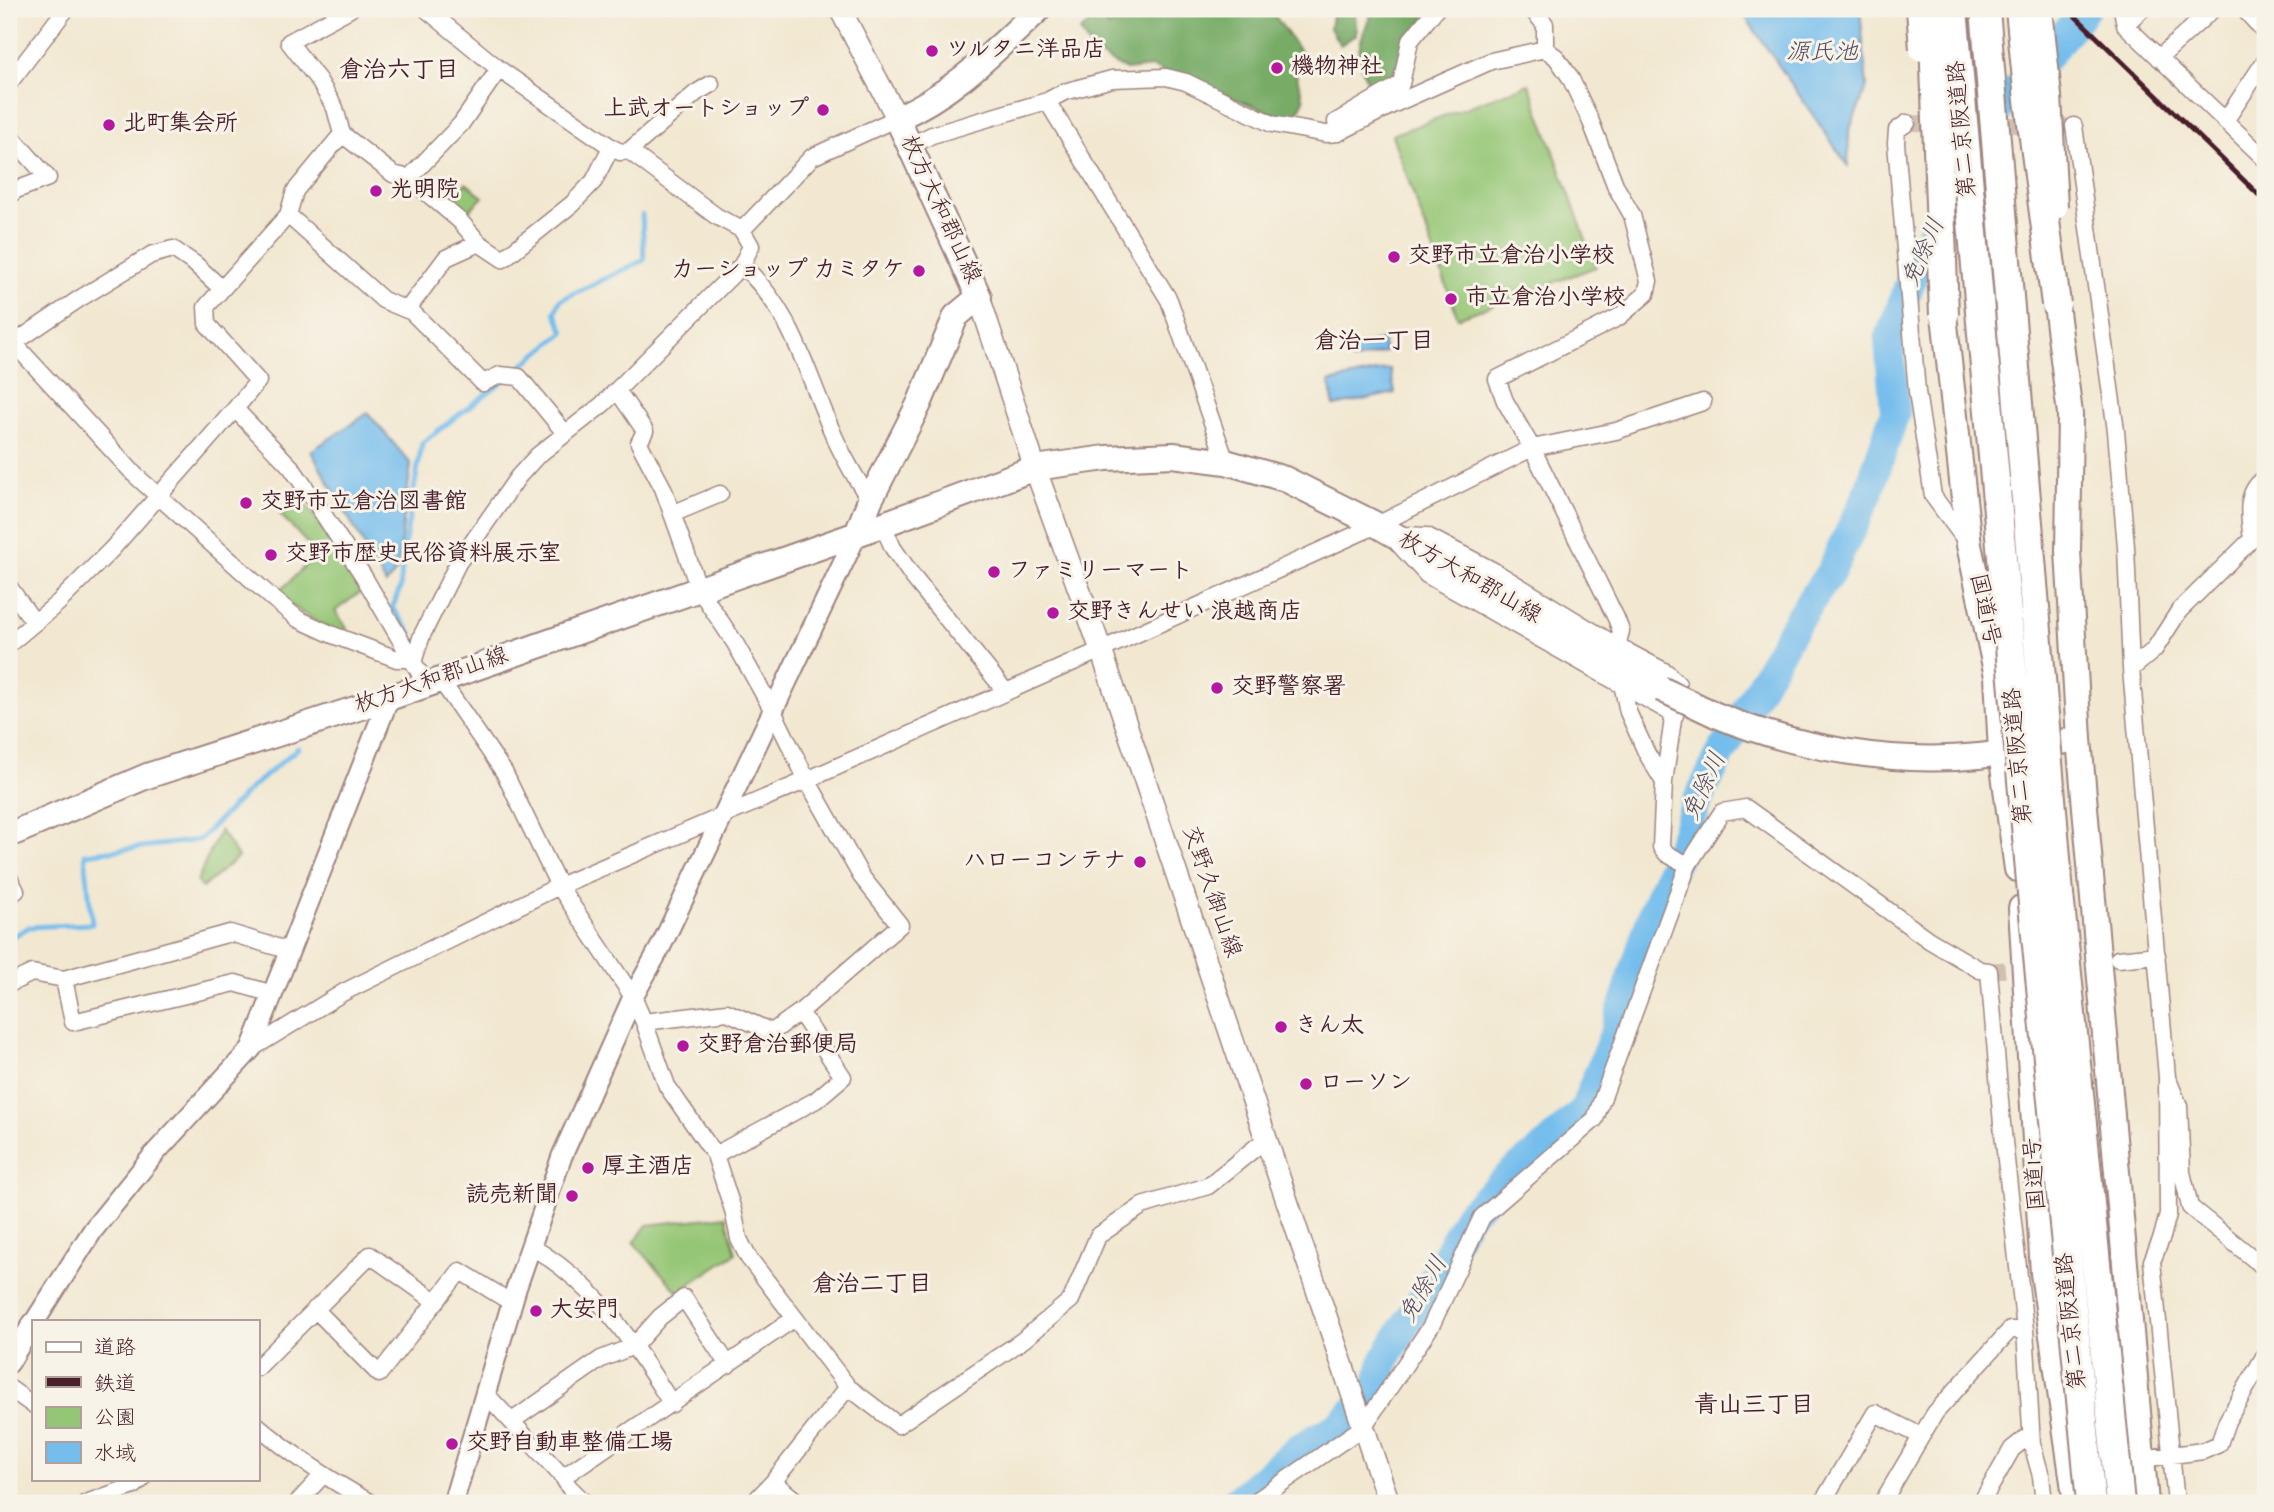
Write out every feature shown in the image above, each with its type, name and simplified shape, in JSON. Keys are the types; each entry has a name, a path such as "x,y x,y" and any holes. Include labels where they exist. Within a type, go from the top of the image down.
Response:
{"highway":[{"path":"1933,9 1944,315"},
{"name":"第二京阪道路","path":"1953,9 2033,904 2091,1503"},
{"name":"第二京阪道路","path":"1985,9 2059,894 2120,1503"},
{"path":"2020,9 2056,304"}],"main road":[{"path":"840,9 897,118"},
{"name":"枚方大和郡山線","path":"857,534 870,500 919,404 956,316 979,297 897,118 920,108 963,81 1039,9"},
{"name":"国道1号","path":"1919,9 1944,315 1969,545 1997,676 2001,752 2018,875 2043,1273 2076,1503"},
{"path":"2040,9 2049,96 2056,216 2056,304 2070,414 2068,551 2079,739 2146,1503"},
{"name":"交野久御山線","path":"979,297 1389,1503"},
{"name":"枚方大和郡山線","path":"9,835 148,776 389,698 857,534 1035,468 1107,458 1173,455 1226,462 1285,479 1384,530 1661,689 1732,721 1804,744 1899,757 1978,756 2079,739"}],"street":[{"path":"9,83 65,9"},
{"path":"351,9 289,42 319,81 335,108 342,134 393,174 409,178 460,221 480,243 503,258 572,204 594,181 611,147"},
{"path":"426,9 499,69 620,152 629,151 696,93 711,84"},
{"path":"1338,133 1336,122 1401,84 1410,41 1436,9"},
{"path":"1531,9 1545,24 1545,49"},
{"path":"2142,9 2123,17 2159,58 2265,159"},
{"path":"2159,58 2213,9"},
{"path":"2244,9 2265,32"},
{"path":"910,146 932,135 1112,79 1166,77 1186,82 1272,124 1326,134 1338,133 1491,61 1545,49"},
{"path":"1545,49 1556,58 1570,77 1591,122 1616,187 1632,215 1649,281 1646,294 1619,317 1497,379 1505,401 1532,448 1616,618 1621,631 1618,646"},
{"path":"2225,121 2265,61"},
{"path":"409,178 461,124 499,69"},
{"path":"1047,101 1169,299 1226,462"},
{"path":"742,230 812,157 897,118"},
{"path":"1907,123 1897,130 1896,143 1917,392 1933,496 1969,545"},
{"path":"2074,126 2116,431 2126,547 2131,669 2157,955 2166,1077 2168,1214 2152,1261 2176,1503"},
{"path":"9,134 48,178 16,190 9,196"},
{"path":"9,644 58,603 112,549 258,381 207,324 206,307 288,215 295,191 342,134"},
{"path":"414,659 422,635 458,563 518,477 537,456 603,404 742,265 751,246 742,230 716,216 629,151"},
{"path":"288,215 383,300 412,312 483,383 500,375 519,377 565,432"},
{"path":"407,310 446,258 480,243"},
{"path":"222,289 195,264 173,249 151,255 11,340 136,476 214,548 298,618 333,635 397,659 414,659"},
{"path":"742,265 762,284 779,307 800,348 842,452 870,500"},
{"path":"617,390 645,430 639,443 663,488 699,589 735,643 861,876 900,925 800,1012 772,1032 727,1012 644,1022"},
{"path":"35,1320 93,1230 156,1152 251,1049 344,992 559,886 1384,530 1532,448 1616,431 1703,402"},
{"path":"235,409 291,467 354,561 414,659 504,772 559,886 633,997 667,1086 715,1156 733,1210 739,1238 748,1257 848,1387 898,1425 1023,1340 1071,1300 1098,1236 1142,1206 1208,1186 1265,1140"},
{"path":"2131,669 2154,650 2179,611 2252,539 2248,502 2257,484 2265,478"},
{"path":"672,514 720,494"},
{"path":"882,523 893,548 913,577 1006,692"},
{"path":"1384,530 1427,536 1494,570 1618,646 1666,672 1678,684 1664,782 1661,847 1667,854 1688,865"},
{"path":"1384,530 1427,575 1675,715"},
{"path":"453,1503 512,1303 562,1156 633,997 661,946 857,534"},
{"path":"9,587 34,622"},
{"path":"1622,684 1628,712 1647,754 1664,782"},
{"path":"251,1049 389,698"},
{"path":"1254,1503 1362,1423 1431,1326 1482,1217 1595,1119 1688,865 1722,812 1746,808 1929,940 1980,970 1989,971 2002,1124 2025,1330 2031,1434 2044,1503"},
{"path":"9,878 16,891 9,893"},
{"path":"9,984 32,974 64,979 230,933 290,951"},
{"path":"2118,959 2157,955"},
{"path":"64,979 73,1022 235,983 273,994"},
{"path":"715,1156 817,1100 843,1077 800,1012"},
{"path":"2166,1077 2179,1106 2182,1172 2190,1207 2265,1268"},
{"path":"530,1247 548,1257 602,1303 672,1404"},
{"path":"259,1366 370,1255 435,1301"},
{"path":"315,1309 379,1374 460,1271 512,1303"},
{"path":"512,1421 601,1359 634,1346 660,1317 684,1298 728,1365"},
{"path":"563,1477 795,1318"},
{"path":"9,1363 32,1325"},
{"path":"1882,1503 1935,1413 2010,1330 2025,1330"},
{"path":"2041,1476 2203,1451 2220,1444 2227,1421 2265,1355"},
{"path":"753,1503 773,1482 848,1387"},
{"path":"9,1388 32,1404"},
{"path":"485,1393 584,1503"},
{"path":"1822,1503 1875,1413 1921,1436"},
{"path":"259,1428 322,1476 371,1503"},
{"path":"1980,1503 2012,1449 2031,1434"},
{"path":"297,1503 322,1476"},
{"path":"86,1503 134,1486 141,1480"},
{"path":"773,1482 799,1503"}],"green space":[{"path":"1094,9 1150,9 1108,27"},
{"path":"1150,9 1270,9 1306,60 1294,68 1304,100 1293,121 1152,67 1126,70 1093,52 1080,31 1099,16 1108,27"},
{"path":"1333,9 1362,9 1355,15 1357,34 1340,45 1330,28"},
{"path":"1363,9 1429,9 1397,71 1370,88 1361,67 1359,51 1371,15"},
{"path":"1529,84 1596,267 1458,318 1392,135"},
{"path":"466,183 483,197 461,218 445,202"},
{"path":"300,496 366,588 335,611 347,628 339,633 316,622 276,595 317,554 280,514"},
{"path":"220,830 238,857 202,888 197,881"},
{"path":"726,1216 736,1253 678,1292 634,1243 647,1225"}],"water":[{"name":"源氏池","path":"1740,9 1860,9 1867,87 1849,131 1848,166"},
{"path":"1382,340 1385,352 1352,361 1348,348"},
{"path":"1390,369 1395,393 1334,406 1329,382"},
{"path":"368,413 411,464 397,570 386,584 311,451"}],"waterway":[{"name":"免除川","path":"1234,1503 1299,1448 1337,1427 1375,1392 1385,1359 1431,1284 1468,1215 1584,1110 1615,1032 1653,912 1683,842 1695,806 1720,755 1799,618 1830,573 1867,496 1895,412 1889,340 1914,272 1988,121 2048,55 2085,9"},
{"path":"513,373 564,332 555,312 560,300 644,260 642,215"},
{"path":"411,633 392,608 400,589 404,547 422,443 503,381"},
{"path":"9,939 29,927 92,924 85,854 199,840 253,786 298,748"}],"tunnel":[{"path":"1907,123 2074,126"},
{"path":"1989,971 2032,967"}],"railway":[{"path":"2068,9 2265,201"}],"place":[{"name":"ツルタニ洋品店","path":"932,51"},
{"name":"機物神社","path":"1277,68"},
{"name":"上武オートショップ","path":"823,110"},
{"name":"北町集会所","path":"109,125"},
{"name":"光明院","path":"376,191"},
{"name":"交野市立倉治小学校","path":"1394,257"},
{"name":"カーショップ カミタケ","path":"919,271"},
{"name":"市立倉治小学校","path":"1451,299"},
{"name":"交野市立倉治図書館","path":"246,503"},
{"name":"交野市歴史民俗資料展示室","path":"271,555"},
{"name":"ファミリーマート","path":"994,572"},
{"name":"交野きんせい 浪越商店","path":"1053,613"},
{"name":"交野警察署","path":"1217,688"},
{"name":"ハローコンテナ","path":"1140,862"},
{"name":"きん太","path":"1281,1027"},
{"name":"交野倉治郵便局","path":"683,1046"},
{"name":"ローソン","path":"1306,1084"},
{"name":"厚主酒店","path":"588,1168"},
{"name":"読売新聞","path":"572,1196"},
{"name":"大安門","path":"536,1311"},
{"name":"交野自動車整備工場","path":"452,1444"}],"district":[{"name":"倉治六丁目","path":"399,72"},
{"name":"倉治一丁目","path":"1374,343"},
{"name":"倉治二丁目","path":"872,1286"},
{"name":"青山三丁目","path":"1754,1407"}]}
